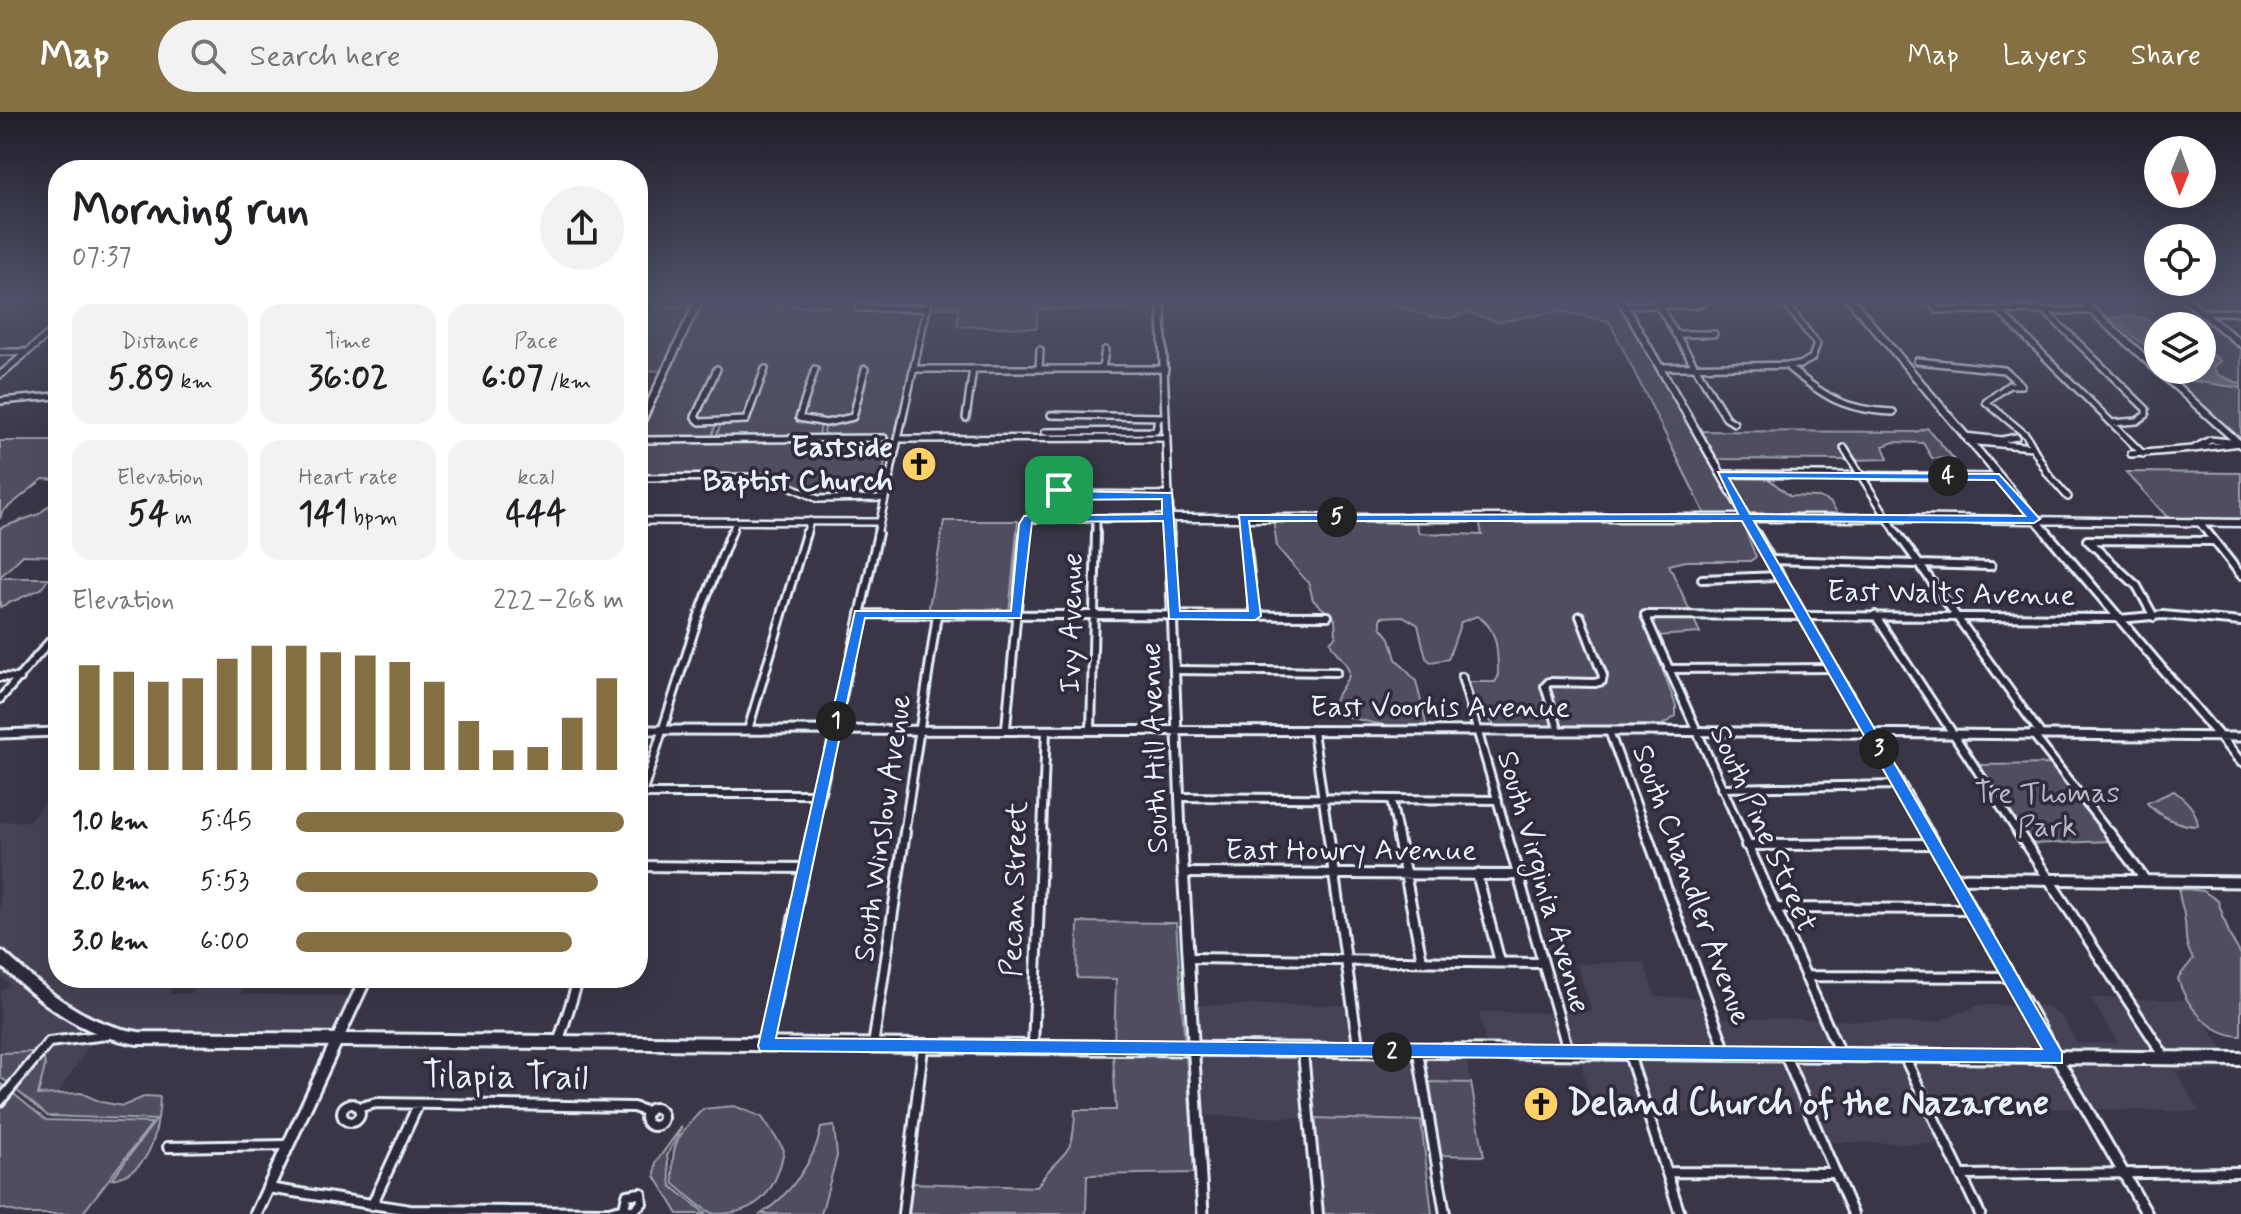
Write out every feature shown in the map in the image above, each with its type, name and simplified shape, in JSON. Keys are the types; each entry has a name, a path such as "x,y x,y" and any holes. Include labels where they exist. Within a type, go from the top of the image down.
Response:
{"main road":[{"path":"648,408 676,349"},
{"path":"2135,349 2240,444"},
{"path":"0,957 68,1016 107,1035 150,1039 2241,1059"},
{"path":"256,1214 361,988"}],"street":[{"path":"0,375 30,349"},
{"path":"766,1046 917,349"},
{"name":"South Hill Avenue","path":"1164,349 1162,417 1167,438 1179,797 1203,1214"},
{"path":"1650,349 2147,1214"},
{"path":"1684,349 1726,418 1734,423"},
{"path":"1660,367 1789,368 1812,358 1815,349"},
{"path":"1892,349 2241,762"},
{"path":"2038,349 2143,454"},
{"path":"2085,349 2146,409 2146,415 2137,421 2112,423"},
{"path":"1039,369 1040,350"},
{"path":"1102,369 1105,350"},
{"path":"0,352 27,352"},
{"path":"1917,361 1956,362 1967,369 2008,371 2021,385 2009,385 1986,402 2028,437 2048,474 2068,497"},
{"path":"1789,368 1834,403 1859,411 1893,412"},
{"path":"717,369 695,417 700,422 746,420 765,369"},
{"path":"815,369 799,418 824,422 845,422 853,417 865,369"},
{"path":"913,369 1165,369"},
{"path":"966,418 973,369"},
{"path":"0,401 48,397"},
{"path":"898,439 1156,431 1162,417 1051,415"},
{"path":"1073,435 1074,415"},
{"path":"714,437 719,422"},
{"path":"821,437 824,422"},
{"path":"1045,432 1167,438"},
{"path":"1966,438 2002,440 2028,437"},
{"path":"648,440 884,438"},
{"path":"1966,438 2032,447"},
{"path":"2131,454 2193,449 2210,440 2240,444"},
{"path":"1844,448 1886,518 2036,733 2146,881"},
{"path":"1721,474 1999,477"},
{"path":"648,478 770,477 785,481 799,493 813,498 885,498"},
{"path":"1060,494 1168,495"},
{"path":"1006,728 1025,524 1028,519 1746,517 2241,523"},
{"name":"Ivy Avenue","path":"1091,730 1096,518"},
{"path":"1243,518 1255,616"},
{"path":"648,521 880,522"},
{"path":"648,770 699,615 736,521"},
{"path":"748,730 810,521"},
{"path":"2199,522 2241,575"},
{"path":"2154,617 2137,586 2087,540 2214,541"},
{"path":"1770,560 1991,566"},
{"path":"1702,579 1780,576"},
{"name":"East Walts Avenue","path":"1646,620 1649,613 2118,618 2180,615 2241,622"},
{"path":"860,614 1328,616"},
{"name":"South Winslow Avenue","path":"873,1047 937,615"},
{"path":"1875,615 2166,1058"},
{"path":"1559,731 1545,686 1549,682 1595,683 1602,681 1603,676 1580,616"},
{"name":"South Pine Street","path":"1646,620 1841,1056"},
{"path":"0,699 48,644"},
{"path":"1668,669 1832,668"},
{"path":"1176,670 1336,672"},
{"path":"0,677 20,678"},
{"name":"South Virginia Avenue","path":"1462,677 1569,1054"},
{"name":"East Voorhis Avenue","path":"648,730 835,727 1179,731 1868,731 2241,737"},
{"name":"Pecan Street","path":"1033,1049 1046,730"},
{"path":"1313,731 1359,1052"},
{"name":"South Chandler Avenue","path":"1609,731 1727,1055"},
{"path":"0,734 48,732"},
{"path":"1721,788 1900,785"},
{"path":"648,794 821,794"},
{"path":"1179,797 1498,800"},
{"path":"1391,800 1422,961"},
{"path":"1746,845 1934,844"},
{"path":"648,866 805,868"},
{"name":"East Howry Avenue","path":"1184,873 1518,875"},
{"path":"1477,874 1500,962"},
{"path":"1953,878 2239,884"},
{"path":"1775,908 1971,909"},
{"path":"1189,958 1541,963"},
{"path":"1805,976 2010,977"},
{"path":"558,1043 576,988"},
{"path":"0,1101 49,1042 107,1035"},
{"path":"903,1214 923,1048"},
{"path":"1303,1052 1318,1214"},
{"path":"1418,1052 1445,1214"},
{"path":"1629,1054 1680,1214"},
{"path":"1785,1055 1853,1214"},
{"path":"1904,1056 1980,1214"},
{"name":"Tilapia Trail","path":"361,1107 376,1103 633,1107 648,1112"},
{"path":"372,1205 418,1105"},
{"path":"168,1147 287,1145"},
{"path":"1667,1172 1835,1173"},
{"path":"1961,1175 2241,1172"},
{"path":"268,1188 324,1192 372,1205 425,1210 609,1212 624,1208"}],"shaded area":[{"path":"48,797 48,988 172,988 169,994 192,993 195,988 243,988 240,994 354,997 335,1037 112,1031 58,1002 0,951 0,822 29,821"},
{"path":"1644,962 1655,996 1703,998 1722,1051 1571,1050 1560,1013 1592,1011 1577,964"},
{"path":"0,963 64,1020 91,1034 48,1038 37,1052 0,1053 0,992 9,984 0,976"},
{"path":"2091,998 2123,998 2160,1054 2057,1053 2030,1006 2046,1006 2062,1017 2077,1043 2118,1043"},
{"path":"2131,999 2190,1000 2227,1055 2167,1054"},
{"path":"1194,1005 1349,1005 1355,1048 1197,1047"},
{"path":"1980,1005 2023,1006 2050,1053 1843,1052 1828,1020 1933,1023"},
{"path":"1479,1012 1553,1013 1564,1050 1487,1048"},
{"path":"1717,1017 1821,1020 1835,1052 1730,1051"},
{"path":"92,1041 58,1094 38,1095 45,1066 43,1054 50,1045"},
{"path":"1197,1055 1299,1056 1305,1118 1201,1116"},
{"path":"1307,1056 1415,1056 1421,1121 1313,1118"},
{"path":"1422,1056 1626,1058 1644,1113 1594,1112 1581,1064 1467,1063 1471,1083 1430,1082 1435,1122 1429,1122"},
{"path":"1633,1058 1783,1059 1805,1111 1651,1113"},
{"path":"1790,1059 1902,1060 1942,1144 1826,1142"},
{"path":"1910,1060 2054,1061 2082,1109 1974,1107 1934,1111"},
{"path":"2062,1061 2232,1062 2238,1070 2175,1071 2200,1112 2090,1109"}],"green space":[{"path":"648,349 674,349 664,371 648,370"},
{"path":"678,349 916,349 891,459 886,459 876,497 813,496 771,476 648,476 648,441 886,439 886,436 823,436 826,424 846,423 855,417 867,367 851,417 824,421 802,418 817,368 813,368 797,420 821,424 819,436 716,436 721,424 748,420 767,367 745,419 693,418 699,423 716,424 712,436 648,438 648,416"},
{"path":"1623,349 1647,349 1743,516 1706,516"},
{"path":"2216,349 2241,349 2241,441 2176,384 2216,384"},
{"path":"1927,428 1954,459 1932,458 1923,443 1894,442 1883,446 1888,459 1852,460 1846,447 1842,446 1848,460 1715,459 1699,431 1916,432"},
{"path":"0,441 48,441 48,479 43,479 2,512 0,519"},
{"path":"2126,472 2241,473 2241,521 2170,520"},
{"path":"1725,476 1765,476 1790,496 1819,497 1830,502 1837,512 1830,516 1747,516"},
{"path":"48,506 48,556 23,555 0,577 0,528 39,514"},
{"path":"1273,519 1415,520 1419,533 1482,535 1479,519 1745,520 1743,524 1756,557 1750,561 1686,561 1669,565 1690,611 1648,611 1642,615 1676,706 1676,716 1662,725 1498,729 1479,708 1469,682 1495,682 1498,677 1496,643 1490,628 1477,616 1461,622 1448,659 1431,662 1426,658 1418,625 1403,616 1381,617 1381,627 1390,638 1396,659 1416,681 1427,727 1389,726 1328,710 1349,676 1347,667 1330,642 1336,636 1335,619 1313,600 1309,584 1277,547"},
{"path":"944,521 1018,521 1009,613 928,613"},
{"path":"0,578 48,578 41,589 0,607"},
{"path":"1692,615 1700,633 1656,636 1648,616"},
{"name":"Tre Thomas Park","path":"2053,764 2111,841 2030,844 1978,765"},
{"path":"2174,791 2190,806 2198,826 2170,820 2147,803"},
{"path":"2179,890 2203,891 2218,901 2230,936 2241,955 2241,1036 2210,1025 2193,1008 2181,988 2178,978 2193,959 2186,941 2179,894"},
{"path":"1078,922 1176,923 1185,1047 1114,1046 1116,979 1077,978"},
{"path":"37,1052 11,1085 0,1077 0,1053"},
{"path":"43,1054 45,1066 38,1095 81,1093 101,1102 123,1106 146,1096 160,1097 157,1123 150,1148 136,1168 112,1179 156,1120 48,1116 15,1089"},
{"path":"1113,1054 1186,1055 1195,1173 1087,1175 1086,1214 907,1214 910,1183 1037,1187 1069,1148 1075,1110 1116,1110"},
{"path":"1430,1082 1471,1083 1484,1156 1432,1155 1429,1122 1435,1121"},
{"path":"0,1083 46,1120 152,1123 82,1214 25,1214 0,1208"},
{"path":"734,1106 762,1117 784,1150 777,1176 756,1204 731,1213 715,1214 674,1184 674,1150 681,1134 703,1109"},
{"path":"1313,1118 1421,1121 1432,1214 1322,1214"},
{"path":"682,1126 667,1156 671,1186 706,1214 678,1214 655,1176 656,1162"},
{"path":"834,1126 837,1156 821,1214 761,1214 781,1198 799,1177 813,1153 821,1128"}],"water":[{"path":"2216,372 2241,384 2241,388 2214,384"}],"place":[{"name":"Eastside Baptist Church","path":"919,464"},
{"name":"Deland Church of the Nazarene","path":"1541,1104"}],"route":[{"path":"1059,490 1052,488 1047,493 1052,496 1060,494 1168,495 1174,616 1255,616 1243,518 1746,517 1721,474 1999,477 2034,519 1746,517 2056,1057 766,1046 860,614 1017,615 1025,524 1028,519 1096,518 1168,518 1168,495 1067,496 1060,494 1059,490"}]}
